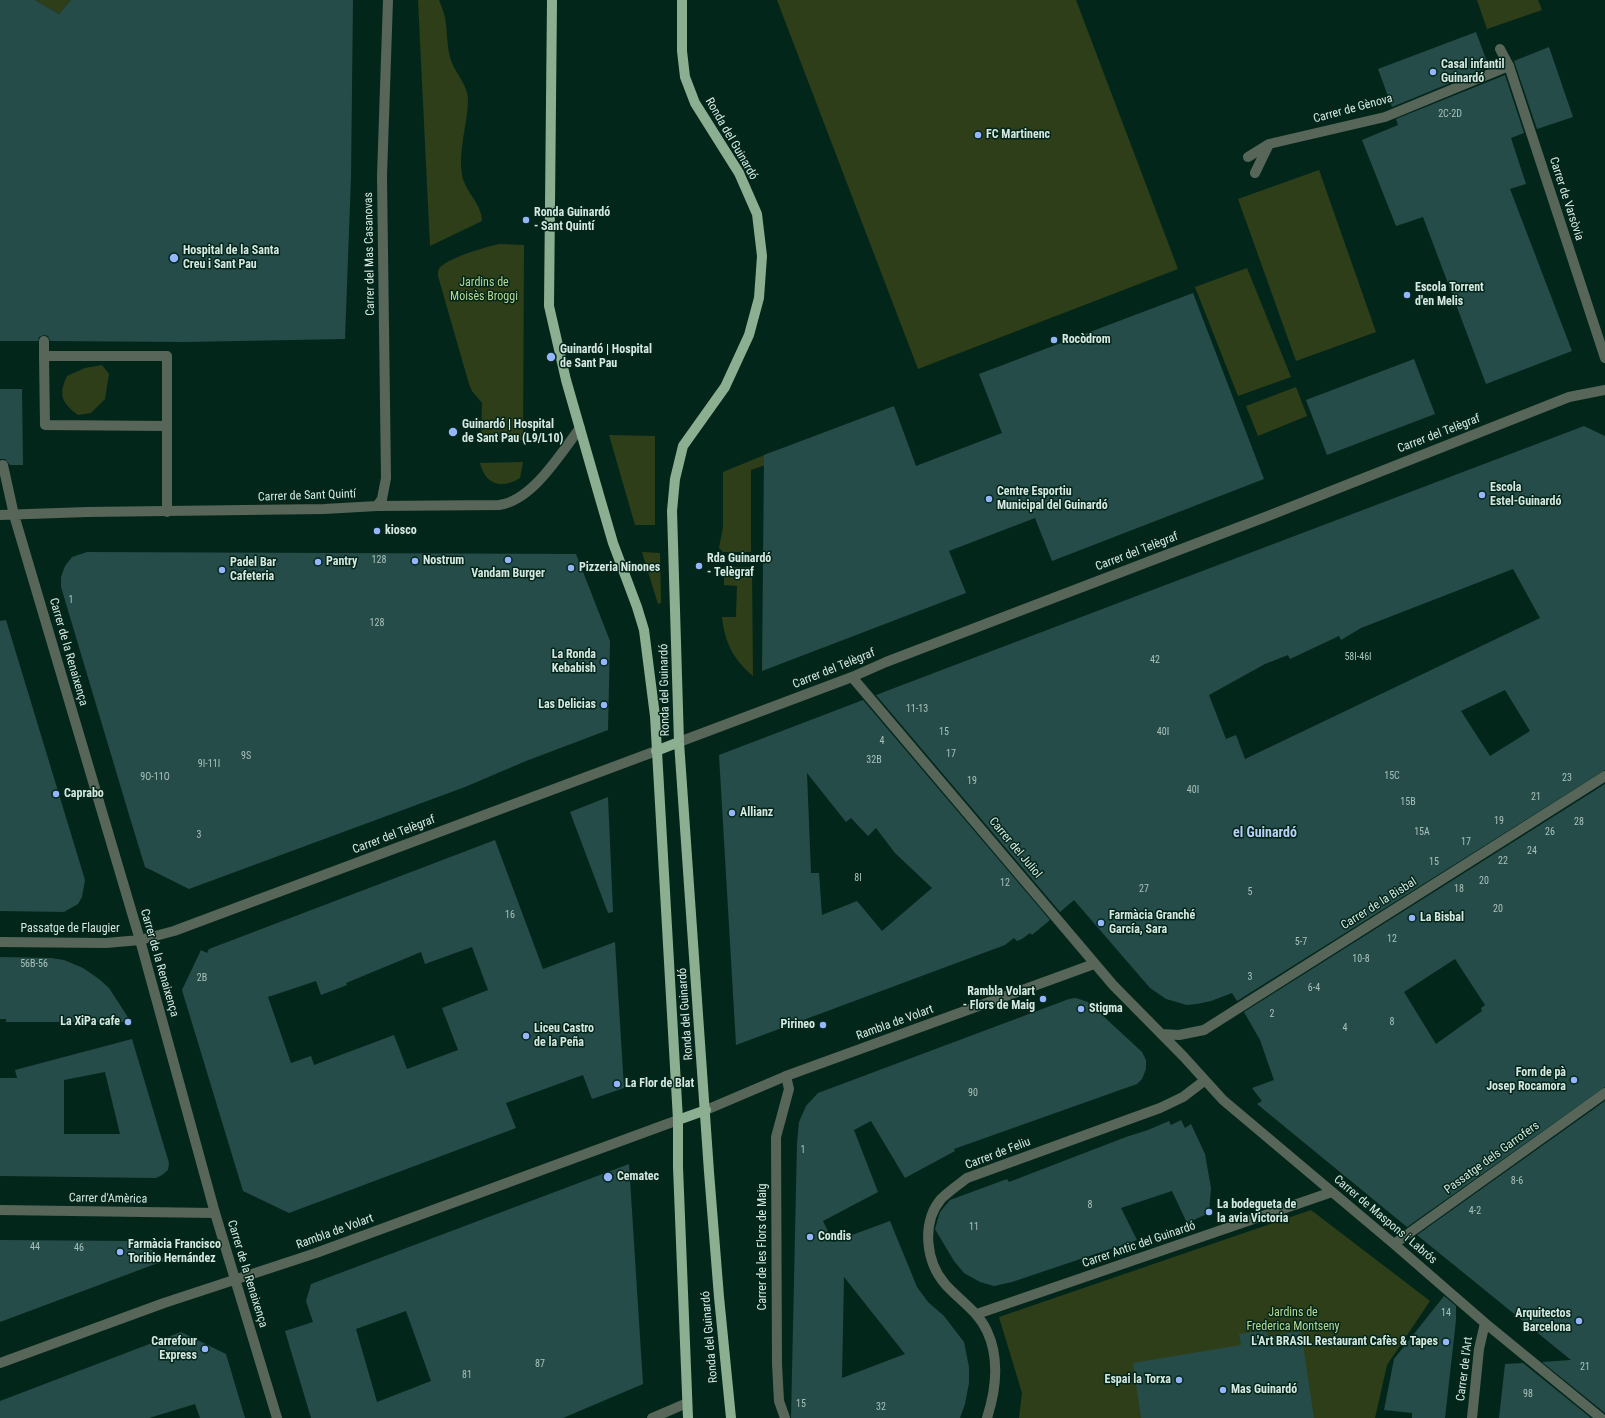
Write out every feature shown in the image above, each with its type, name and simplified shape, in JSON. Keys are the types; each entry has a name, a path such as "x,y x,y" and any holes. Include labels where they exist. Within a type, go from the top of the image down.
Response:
{"main road":[{"name":"Ronda del Guinardó","path":"552,0 549,306 580,428 613,543 644,630 655,716 678,1120 688,1418"},
{"name":"Ronda del Guinardó","path":"682,0 682,52 685,78 695,103 739,173 756,214 762,256 759,298 749,334 725,387 683,446 675,479 672,511 679,742 719,1297 731,1418"},
{"path":"656,751 679,742"},
{"path":"678,1120 706,1110"}],"street":[{"name":"Carrer del Mas Casanovas","path":"377,506 382,499 386,478 382,176 388,0"},
{"name":"Carrer de Varsòvia","path":"1500,49 1508,66 1605,358"},
{"name":"Carrer de Gènova","path":"1248,157 1269,144 1385,116 1508,66"},
{"path":"1255,173 1269,144"},
{"path":"44,341 45,425 167,426"},
{"path":"44,356 167,356 167,512"},
{"name":"Carrer del Telègraf","path":"679,742 852,677 886,662 1268,516 1569,397 1605,390"},
{"name":"Carrer de Sant Quintí","path":"0,515 87,512 324,509 377,506 487,506 510,503 526,494 580,428"},
{"name":"Carrer de la Renaixença","path":"3,465 14,515 140,940 234,1279 277,1418"},
{"name":"Carrer del Juliol","path":"852,677 1094,964 1161,1034"},
{"name":"Carrer del Telègraf","path":"140,940 215,917 656,751"},
{"name":"Carrer de la Bisbal","path":"1161,1034 1179,1035 1204,1030 1605,776"},
{"name":"Passatge de Flaugier","path":"0,942 68,944 140,940"},
{"name":"Rambla de Volart","path":"706,1110 786,1076 1094,964"},
{"name":"Carrer de Maspons i Labrós","path":"1161,1034 1204,1081 1240,1116 1394,1244 1485,1323 1601,1418"},
{"name":"Carrer de les Flors de Maig","path":"785,1418 779,1401 777,1364 776,1137 789,1089 786,1076"},
{"name":"Carrer de Feliu","path":"987,1418 996,1379 993,1348 987,1331 977,1314 944,1283 933,1265 930,1246 930,1222 941,1200 952,1189 967,1178 1160,1108 1183,1097 1204,1081"},
{"name":"Passatge dels Garrofers","path":"1394,1244 1605,1093"},
{"name":"Rambla de Volart","path":"0,1363 234,1279 316,1254 678,1120"},
{"name":"Carrer Antic del Guinardó","path":"977,1314 1332,1192"},
{"name":"Carrer d'Amèrica","path":"0,1210 215,1213"},
{"name":"Carrer de l'Art","path":"1472,1418 1479,1349 1485,1323"},
{"path":"652,1418 687,1403"}],"green space":[{"path":"35,0 71,0 59,14"},
{"name":"Jardins de Moisès Broggi","path":"418,0 439,0 445,18 450,57 454,68 467,91 468,102 461,157 462,175 466,187 479,209 482,221 430,246"},
{"name":"FC Martinenc","path":"777,0 1076,0 1178,269 918,369"},
{"path":"1477,0 1538,0 1542,10 1487,29"},
{"path":"1319,170 1376,332 1296,361 1238,199"},
{"name":"Jardins de Moisès Broggi","path":"500,244 524,245 523,440 481,440 482,403 472,391 469,384 438,276 439,269 449,261 486,247"},
{"path":"1247,268 1291,377 1238,396 1195,287"},
{"path":"102,365 109,374 105,399 91,413 78,415 68,407 63,398 63,388 67,376 85,368"},
{"path":"1296,387 1307,416 1258,436 1246,406"},
{"path":"609,435 655,436 655,525 635,525"},
{"path":"774,451 782,459 751,470 751,552 723,552 719,548 723,527 723,472"},
{"path":"523,462 520,478 506,484 495,483 490,480 482,470 480,463"},
{"path":"642,552 660,553 661,603 658,604"},
{"path":"724,567 752,567 753,676 735,657 725,635 722,617 736,617 737,586 724,585"},
{"name":"Jardins de Frederica Montseny","path":"1311,1210 1430,1301 1387,1365 1375,1418 1019,1418 1022,1393 999,1317"}],"building":[{"name":"Hospital de la Santa Creu i Sant Pau","path":"0,0 35,0 59,14 71,0 353,0 351,177 345,339 185,342 50,341 48,336 44,335 39,337 38,341 0,341"},
{"path":"1476,32 1489,67 1392,107 1378,69"},
{"path":"1549,47 1573,117 1537,129 1514,61"},
{"path":"1505,75 1524,133 1511,138 1526,184 1510,189 1572,351 1486,384 1423,217 1396,226 1362,140 1398,125 1396,119"},
{"name":"Centre Esportiu Municipal del Guinardó","path":"1193,293 1264,479 1052,561 1035,518 949,551 966,593 762,671 764,455 894,406 916,466 1002,433 979,374"},
{"path":"1414,359 1435,414 1327,455 1306,400"},
{"path":"0,389 22,389 23,465 10,465 5,459 0,459"},
{"path":"1584,426 1605,436 1605,770 1237,1001 1232,993 1211,1001 1187,1005 1166,999 1150,988 1074,900 1060,912 876,695","holes":["1513,569 1540,618 1245,759 1236,735 1226,739 1209,695 1265,664 1288,655 1290,659 1339,636 1341,640 1361,628","1505,690 1530,731 1490,756 1461,711"]},
{"path":"87,552 576,554 610,641 608,730 526,761 465,787 189,889 145,867 130,818 61,587 61,577 65,566 72,557"},
{"path":"6,620 85,880 82,897 78,904 64,912 0,911 0,621"},
{"path":"863,700 1050,920 1032,935 1030,933 1017,941 1014,938 1005,945 736,1045 719,755","holes":["807,773 846,822 851,818 868,836 876,828 895,853 932,888 882,931 857,901 822,915 819,873 811,873"]},
{"path":"1605,784 1605,1087 1407,1227 1257,1104 1262,1101 1252,1088 1274,1080 1260,1040 1244,1012","holes":["1455,959 1485,1005 1481,1008 1482,1011 1436,1044 1404,992"]},
{"path":"608,797 613,912 608,913 570,812"},
{"path":"495,840 543,969 615,942 624,1088 592,1099 583,1075 506,1103 516,1128 289,1213 243,1191 182,990 201,950 207,953 209,949","holes":["472,947 488,990 442,1008 458,1050 407,1069 394,1035 314,1065 311,1056 291,1063 268,997 316,981 321,995 421,952 425,964"]},
{"path":"0,957 51,958 64,960 83,968 109,988 131,1022 6,1022 6,1019 0,1019"},
{"path":"1076,998 1088,1002 1142,1052 1146,1060 1146,1069 1142,1079 1137,1084 954,1149 955,1151 905,1178 871,1121 854,1130 878,1192 823,1221 833,1242 890,1221 917,1287 928,1302 944,1316 964,1342 969,1367 969,1383 965,1404 960,1418 791,1418 797,1143 799,1122 806,1106 818,1093 1069,999","holes":["844,1277 905,1354 842,1378"]},
{"path":"132,1039 169,1163 168,1170 156,1178 0,1176 0,1078 17,1078 15,1070","holes":["105,1072 120,1134 64,1134 64,1080"]},
{"path":"1605,1101 1605,1413 1542,1362 1571,1360 1417,1235"},
{"path":"1181,1120 1185,1128 1191,1124 1205,1154 1211,1188 1209,1213 1187,1223 1172,1191 1121,1208 1137,1240 1012,1282 994,1286 980,1282 964,1273 954,1261 935,1229 940,1212 950,1200 1007,1179 1009,1182 1169,1121 1171,1125"},
{"path":"629,1164 643,1384 563,1418 311,1418 285,1331 313,1322 306,1301 311,1284","holes":["406,1311 431,1381 377,1402 356,1329"]},
{"path":"0,1240 131,1241 145,1245 166,1260 0,1322"},
{"path":"1444,1296 1456,1306 1456,1320 1445,1418 1412,1418 1412,1413 1384,1410 1394,1359"},
{"name":"Mas Guinardó","path":"1266,1330 1268,1336 1301,1331 1314,1418 1141,1418 1133,1363 1241,1345 1239,1334"},
{"path":"181,1332 226,1354 245,1418 200,1418 195,1404 149,1418 0,1418 0,1401"},
{"path":"1523,1363 1591,1418 1499,1418 1505,1364"}],"place":[{"name":"Casal infantil Guinardó","path":"1433,72"},
{"name":"FC Martinenc","path":"978,135"},
{"name":"Ronda Guinardó - Sant Quintí","path":"526,220"},
{"name":"Hospital de la Santa Creu i Sant Pau","path":"174,258"},
{"name":"Escola Torrent d'en Melis","path":"1407,295"},
{"name":"Rocòdrom","path":"1054,340"},
{"name":"Guinardó | Hospital de Sant Pau","path":"551,357"},
{"name":"Guinardó | Hospital de Sant Pau (L9/L10)","path":"453,432"},
{"name":"Escola Estel-Guinardó","path":"1482,495"},
{"name":"Centre Esportiu Municipal del Guinardó","path":"989,499"},
{"name":"kiosco","path":"377,531"},
{"name":"Vandam Burger","path":"508,560"},
{"name":"Nostrum","path":"415,561"},
{"name":"Pantry","path":"318,562"},
{"name":"Rda Guinardó - Telègraf","path":"699,566"},
{"name":"Pizzeria Ninones","path":"571,568"},
{"name":"Padel Bar Cafeteria","path":"222,570"},
{"name":"La Ronda Kebabish","path":"604,662"},
{"name":"Las Delicias","path":"604,705"},
{"name":"Caprabo","path":"56,794"},
{"name":"Allianz","path":"732,813"},
{"name":"La Bisbal","path":"1412,918"},
{"name":"Farmàcia Granché García, Sara","path":"1101,923"},
{"name":"Rambla Volart - Flors de Maig","path":"1043,999"},
{"name":"Stigma","path":"1081,1009"},
{"name":"La XiPa cafe","path":"128,1022"},
{"name":"Pirineo","path":"823,1025"},
{"name":"Liceu Castro de la Peña","path":"526,1036"},
{"name":"Forn de pà Josep Rocamora","path":"1574,1080"},
{"name":"La Flor de Blat","path":"617,1084"},
{"name":"Cematec","path":"608,1177"},
{"name":"La bodegueta de la avia Victoria","path":"1209,1212"},
{"name":"Condis","path":"810,1237"},
{"name":"Farmàcia Francisco Toribio Hernández","path":"120,1252"},
{"name":"Arquitectos Barcelona","path":"1579,1321"},
{"name":"L'Art BRASIL Restaurant Cafès & Tapes","path":"1446,1342"},
{"name":"Carrefour Express","path":"205,1349"},
{"name":"Espai la Torxa","path":"1179,1380"},
{"name":"Mas Guinardó","path":"1223,1390"}],"district":[{"name":"el Guinardó","path":"1265,833"}]}
